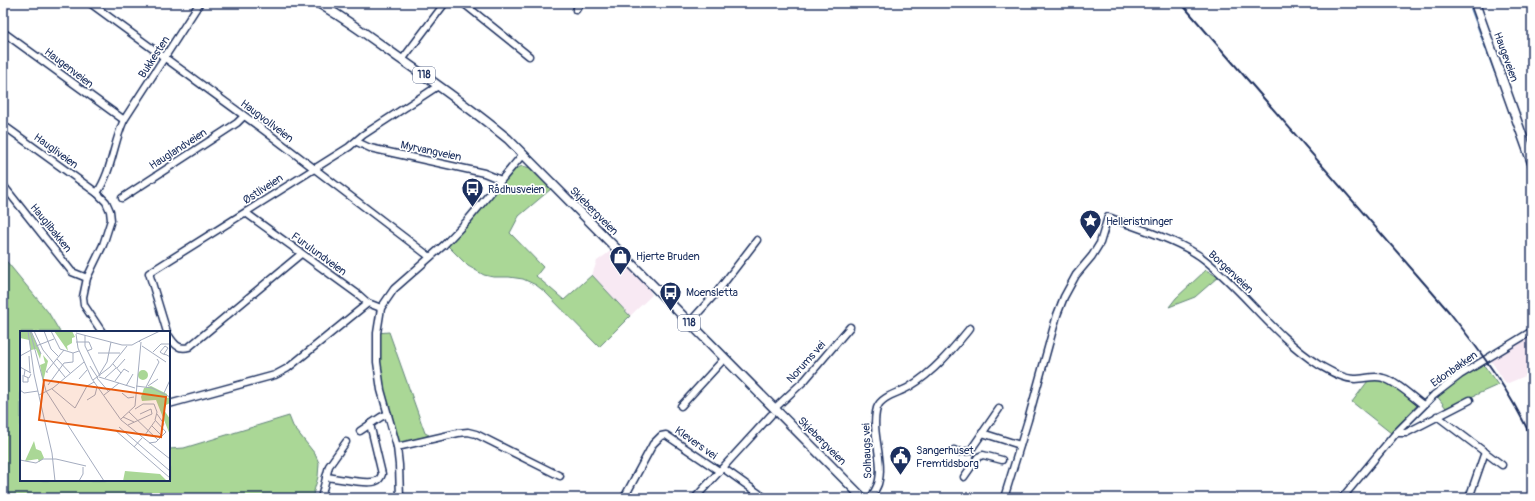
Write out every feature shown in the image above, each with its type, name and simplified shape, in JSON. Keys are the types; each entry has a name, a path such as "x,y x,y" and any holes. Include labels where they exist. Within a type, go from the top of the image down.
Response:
{"main road":[{"name":"Skjebergveien","path":"318,3 358,28 482,117 508,139 724,359 773,412 863,498"},
{"name":"Haugeveien","path":"1475,3 1532,163"}],"street":[{"name":"Haugvollveien","path":"90,3 164,59 244,116 430,257"},
{"path":"402,60 445,3"},
{"path":"462,3 529,56"},
{"path":"576,10 580,3"},
{"name":"Bukkesten","path":"124,120 199,4"},
{"name":"Haugenveien","path":"3,32 124,120"},
{"name":"Østliveien","path":"168,331 149,273 357,142 363,135 438,86"},
{"name":"Hauglandveien","path":"122,198 236,123 244,116"},
{"path":"97,193 104,183 120,128 124,120"},
{"name":"Haugliveien","path":"3,125 97,193 106,202 110,211 110,220 103,245 87,278"},
{"name":"Myrvangveien","path":"357,142 370,148 484,172 501,180"},
{"path":"400,498 400,465 397,447 381,390 377,362 377,333 381,308 394,289 467,221 523,154"},
{"name":"Hauglibakken","path":"3,185 72,272 87,278"},
{"name":"Furulundveien","path":"246,212 301,254 360,295 368,303 381,308"},
{"name":"Borgenveien","path":"1004,498 1057,315 1064,297 1076,275 1092,256 1100,243 1108,216 1170,240 1205,259 1297,350 1333,373 1346,378 1355,379 1377,377 1385,378 1423,405"},
{"path":"689,323 717,292 757,240"},
{"path":"170,337 180,348 190,347 301,254"},
{"path":"87,278 83,296 84,305 101,331"},
{"path":"170,404 275,375 288,368 368,303"},
{"name":"Norums vei","path":"695,498 773,412 805,380 850,328"},
{"name":"Solhaugs vei","path":"871,498 878,484 878,457 875,420 877,408 881,401 908,388 932,370 945,359 970,328"},
{"name":"Edonbakken","path":"1342,498 1396,433 1423,405 1460,375 1532,331"},
{"path":"681,406 724,359"},
{"path":"1396,433 1406,433 1470,400"},
{"path":"954,450 957,452 970,451 999,408"},
{"path":"360,431 388,414"},
{"path":"1437,416 1502,465"},
{"path":"326,477 376,482 381,477 382,474 370,424"},
{"path":"397,447 468,432 476,434 560,476"},
{"path":"982,433 1020,445"},
{"name":"Klevers vei","path":"624,498 654,444 661,436 666,435 674,439 689,452 765,498"},
{"path":"321,498 329,466 346,442"},
{"path":"1469,498 1485,452"},
{"path":"964,477 978,457 983,455 1002,460"}],"shaded area":[{"path":"612,250 647,286 652,295 630,316 592,275 597,261"},
{"path":"1532,335 1532,373 1506,384 1490,359"}],"green space":[{"path":"514,165 518,168 522,166 531,168 551,189 519,216 510,233 543,267 536,276 564,300 592,275 630,316 599,347 545,292 536,285 523,279 484,275 468,266 447,245 485,204"},
{"path":"3,257 48,312 59,331 20,331 20,481 170,481 170,449 184,448 289,416 293,426 315,454 319,463 318,477 312,498 3,498 3,381 5,370 3,358"},
{"path":"1206,270 1218,277 1195,297 1169,307 1176,298"},
{"path":"389,332 425,433 429,435 397,447 381,390 377,333"},
{"path":"1483,364 1498,385 1446,408 1437,396 1455,382"},
{"path":"1371,377 1382,378 1420,402 1391,433 1352,402"}],"waterway":[{"path":"1469,3 1495,73"}],"railway":[{"path":"1181,3 1450,313 1505,389 1532,439"}],"place":[{"name":"Rådhusveien","path":"472,208"},
{"name":"Helleristninger","path":"1091,240"},
{"name":"Hjerte Bruden","path":"620,276"},
{"name":"Moensletta","path":"671,312"},
{"name":"Sangerhuset Fremtidsborg","path":"901,476"}]}
